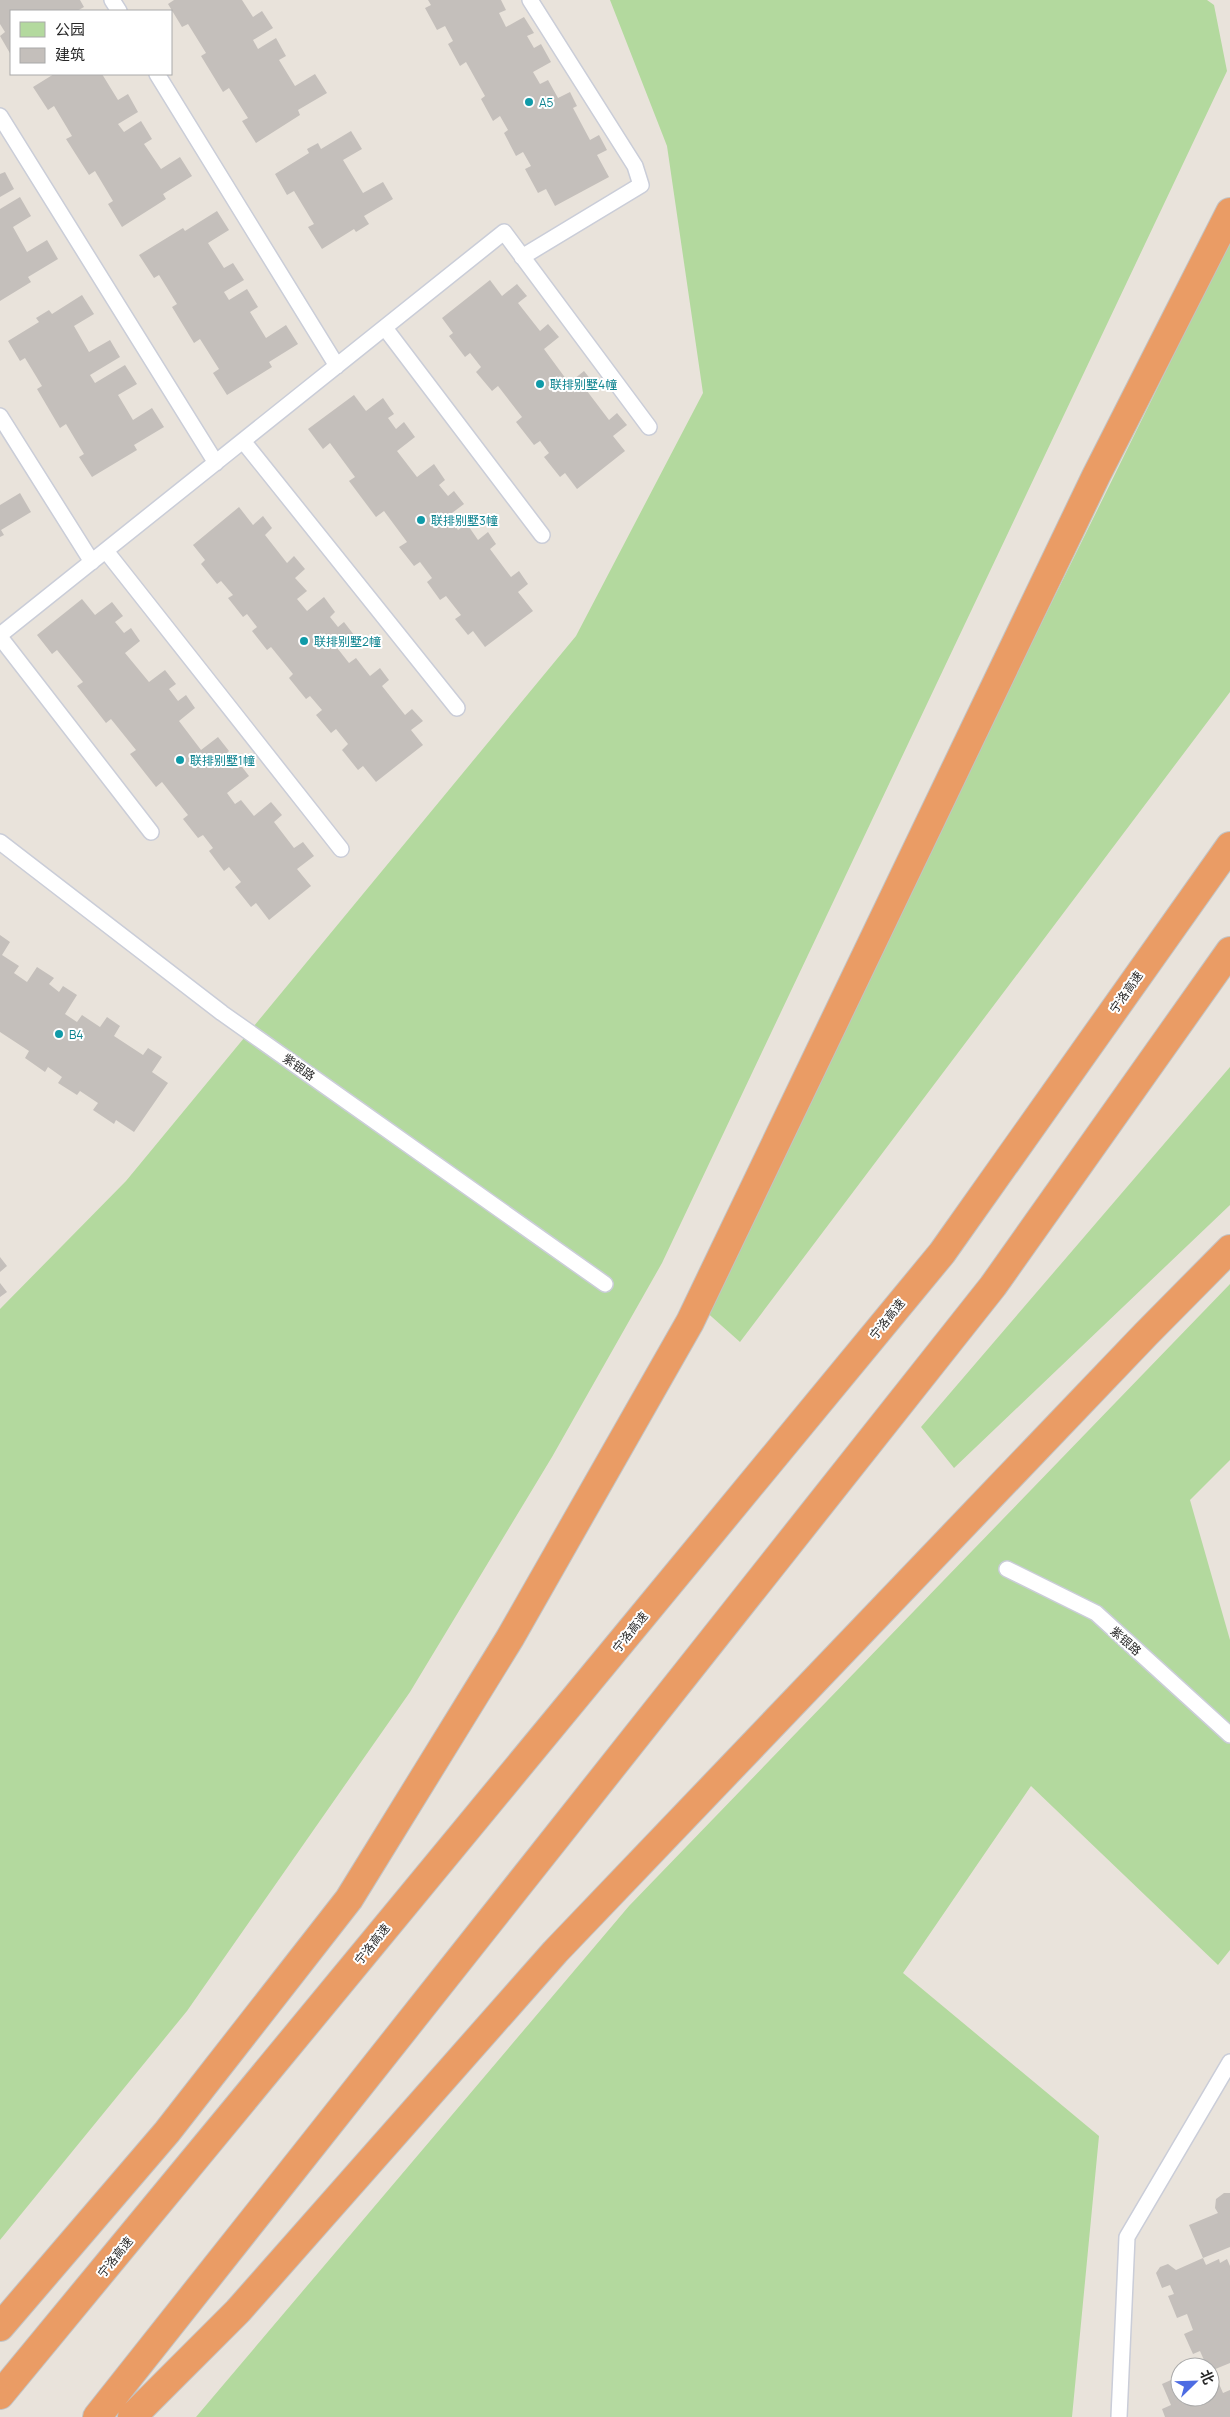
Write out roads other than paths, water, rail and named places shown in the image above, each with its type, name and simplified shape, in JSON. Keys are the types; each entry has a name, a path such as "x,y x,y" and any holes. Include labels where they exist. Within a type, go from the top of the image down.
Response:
{"highway":[{"path":"0,2327 167,2132 349,1899 510,1638 690,1322 1096,476 1230,212"},
{"name":"宁洛高速","path":"0,2395 942,1253 1230,846"},
{"path":"97,2417 993,1286 1230,951"},
{"path":"132,2417 238,2311 555,1952 1146,1334 1230,1249"}],"lane":[{"path":"522,257 641,185 635,166 530,0"},
{"path":"159,75 337,366"},
{"path":"0,116 216,463"},
{"path":"151,832 0,636 504,232 649,427"},
{"path":"385,328 542,535"},
{"path":"0,416 92,562"},
{"path":"243,441 457,708"},
{"path":"106,551 341,849"},
{"name":"紫银路","path":"0,842 222,1013 605,1284"},
{"name":"紫银路","path":"1007,1569 1096,1613 1230,1735"},
{"path":"1119,2417 1128,2237 1230,2062"}],"place":[{"name":"A5","path":"529,102"},
{"name":"联排别墅4幢","path":"540,384"},
{"name":"联排别墅3幢","path":"421,520"},
{"name":"联排别墅2幢","path":"304,641"},
{"name":"联排别墅1幢","path":"180,760"},
{"name":"B4","path":"59,1034"}]}
